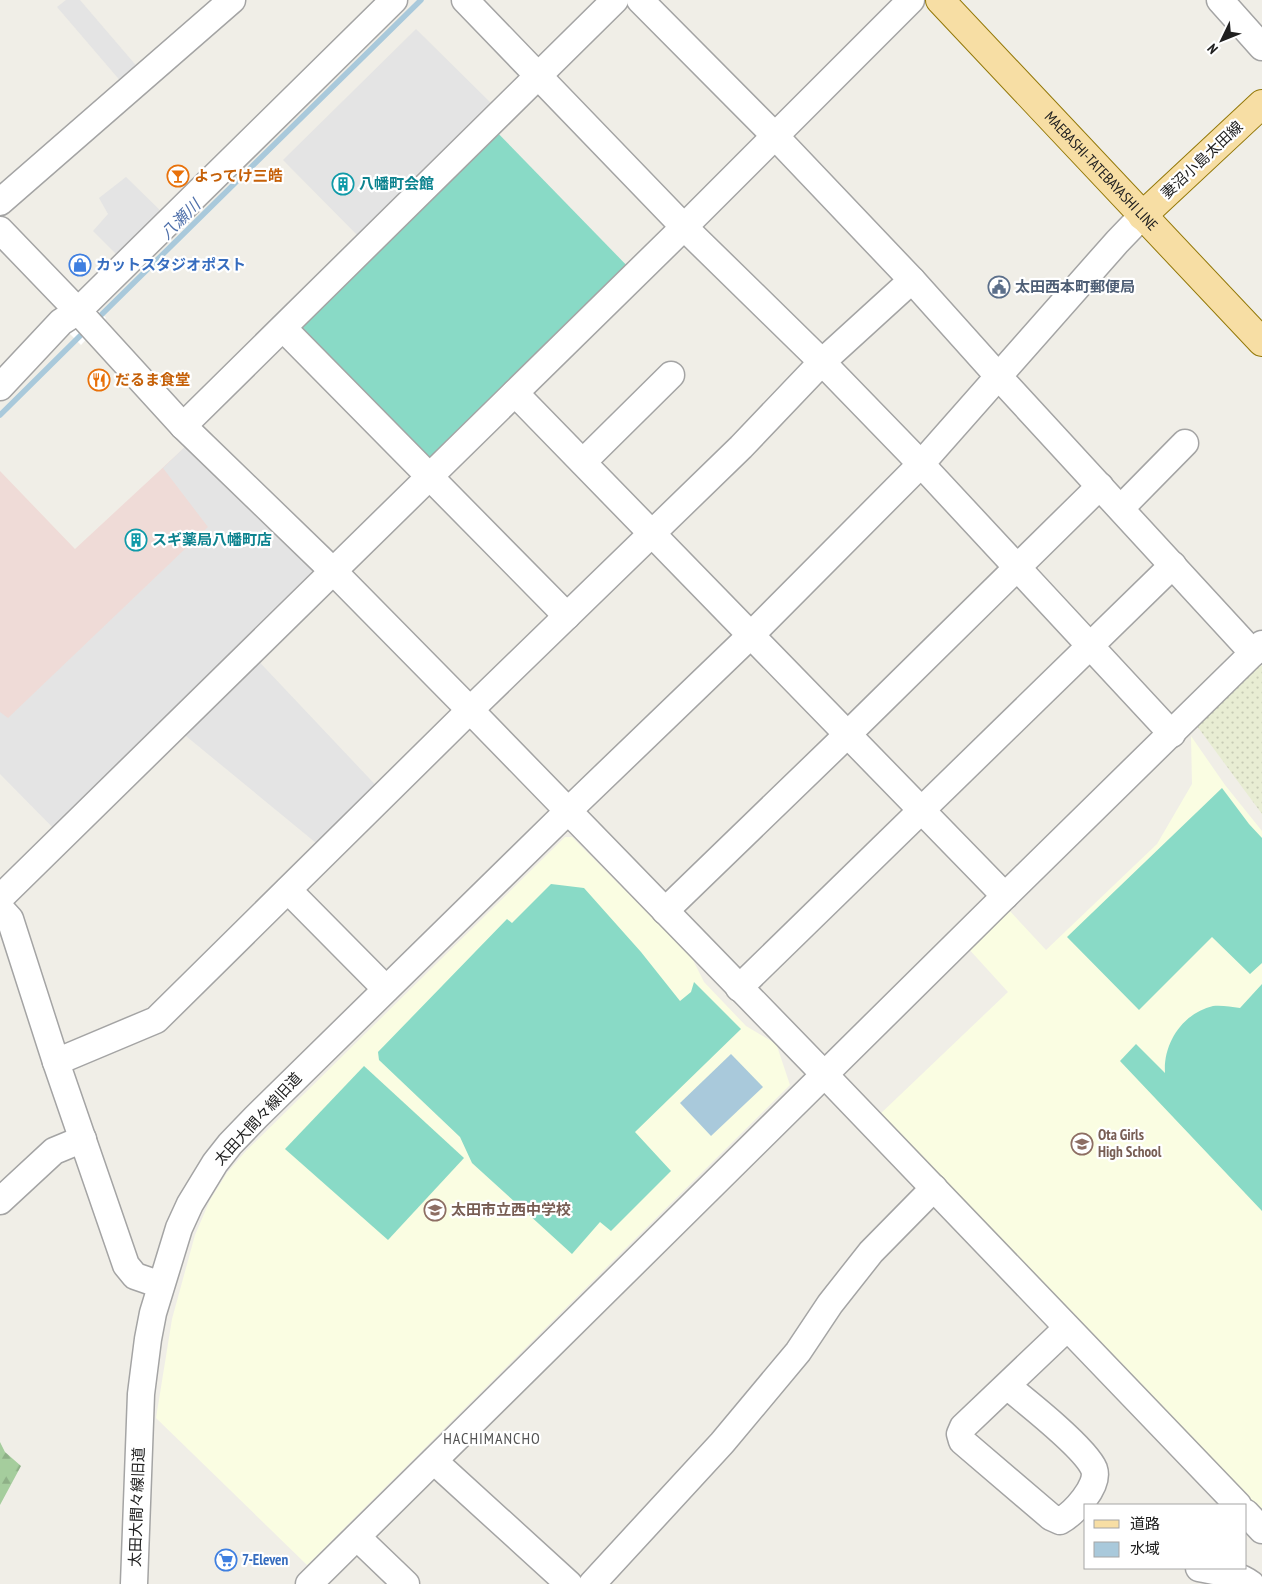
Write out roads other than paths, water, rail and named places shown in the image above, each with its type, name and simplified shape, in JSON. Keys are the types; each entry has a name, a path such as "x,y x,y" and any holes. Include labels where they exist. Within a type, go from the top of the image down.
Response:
{"main road":[{"name":"MAEBASHI-TATEBAYASHI LINE","path":"940,0 1262,342"},
{"name":"妻沼小島太田線","path":"1142,216 1262,104"}],"street":[{"path":"0,202 232,0"},
{"path":"0,387 62,322 78,311 394,0"},
{"path":"465,0 684,227 822,362 921,464 1172,734"},
{"path":"183,426 615,0"},
{"path":"309,1584 1258,649 1173,566 999,378 912,280 775,136 640,0"},
{"path":"0,898 684,227 911,0"},
{"path":"1220,0 1262,47"},
{"name":"太田大間々線旧道","path":"134,1584 141,1394 148,1339 161,1285 179,1228 190,1204 215,1163 256,1117 568,811 751,635 921,464 1142,216"},
{"path":"0,230 78,311 183,426 334,572 825,1075 1232,1504"},
{"path":"56,1062 156,1020 470,710 741,447 822,362 912,280"},
{"path":"282,328 567,616"},
{"path":"583,462 670,375"},
{"path":"515,393 1006,896"},
{"path":"1121,508 1185,443"},
{"path":"665,911 1100,486"},
{"path":"739,988 1173,566"},
{"path":"288,890 386,990"},
{"path":"0,908 10,918 56,1062 126,1265 135,1276 161,1285"},
{"path":"0,1201 54,1151 83,1139"},
{"path":"592,1584 722,1443 798,1352 830,1304 871,1252 934,1188"},
{"path":"1007,1386 1079,1448 1095,1470 1095,1481 1091,1490 1068,1517 1060,1521 1051,1517 962,1442 960,1434 963,1427 1067,1328"},
{"path":"434,1461 569,1584"},
{"path":"1247,1517 1262,1530"},
{"path":"357,1537 406,1584"},
{"path":"1205,1569 1243,1578 1251,1584"}],"water":[{"path":"731,1054 763,1087 711,1136 680,1103"}],"waterway":[{"name":"八瀬川","path":"96,320 421,0"},
{"name":"八瀬川","path":"0,415 86,330"}],"place":[{"name":"よってけ三皓","path":"178,176"},
{"name":"八幡町会館","path":"343,184"},
{"name":"カットスタジオポスト","path":"80,265"},
{"name":"太田西本町郵便局","path":"999,287"},
{"name":"だるま食堂","path":"99,380"},
{"name":"スギ薬局八幡町店","path":"136,540"},
{"name":"Ota Girls High School","path":"1082,1144"},
{"name":"太田市立西中学校","path":"435,1210"},
{"name":"7-Eleven","path":"226,1560"}],"district":[{"name":"HACHIMANCHO","path":"492,1438"}]}
